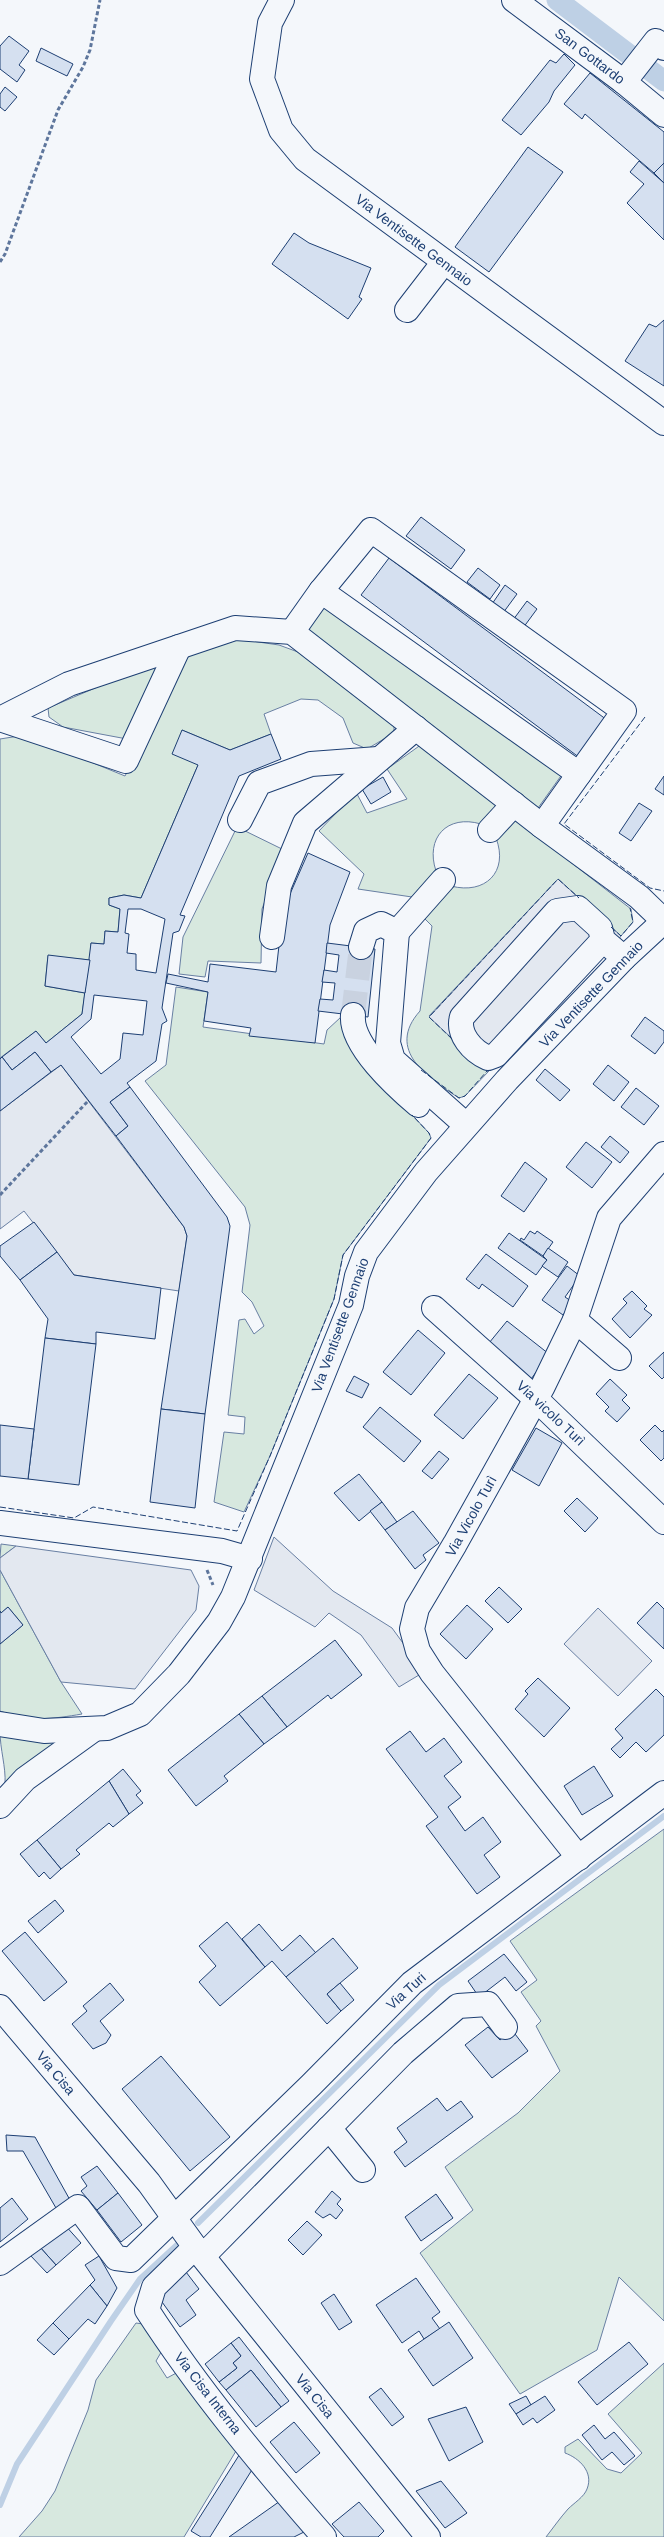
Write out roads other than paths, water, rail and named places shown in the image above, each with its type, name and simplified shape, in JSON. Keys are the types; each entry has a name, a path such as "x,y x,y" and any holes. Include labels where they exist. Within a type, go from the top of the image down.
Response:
{"street":[{"name":"Via Ventisette Gennaio","path":"282,0 270,23 262,79 281,130 305,159 664,423"},
{"name":"San Gottardo","path":"514,0 628,78 664,115"},
{"path":"628,78 660,44"},
{"path":"407,310 444,262"},
{"path":"292,632 321,591 371,530 624,711 542,826"},
{"path":"321,591 579,774"},
{"path":"0,719 69,684 235,628 292,632 542,826 639,897 664,921"},
{"path":"0,719 126,761 179,647"},
{"path":"272,937 279,886 305,823 416,728"},
{"path":"240,820 259,783 311,764 378,759"},
{"path":"490,830 514,804"},
{"path":"442,880 397,932 388,1043 393,1060 461,1131"},
{"path":"508,1080 488,1058 480,1055 463,1036 459,1026 462,1017 558,911 578,908 600,928 603,940 624,958"},
{"name":"Via Ventisette Gennaio","path":"0,1724 44,1731 107,1728 140,1714 179,1674 219,1622 250,1559 351,1305 357,1276 366,1252 426,1172 461,1131 624,958 664,921"},
{"path":"362,947 366,931 381,924 397,932"},
{"path":"488,1058 496,1055 603,940"},
{"path":"353,1015 352,1024 360,1042 393,1083 461,1131"},
{"name":"Via Vicolo Turì","path":"579,1858 432,1673 418,1650 412,1629 417,1608 536,1399 576,1320 609,1218 664,1154"},
{"name":"Via vicolo Turì","path":"434,1308 662,1515"},
{"path":"576,1320 619,1358"},
{"path":"0,1524 222,1551 250,1559"},
{"name":"Via Ventisette Gennaio","path":"0,1806 26,1778 93,1730"},
{"name":"Via Turi","path":"0,2263 78,2207 116,2258 131,2260 311,2085 412,1983 664,1793"},
{"path":"199,2251 329,2128 403,2053 458,2006 488,2004 505,2027"},
{"name":"Via Cisa","path":"0,2007 149,2183 199,2251 428,2537"},
{"path":"329,2128 363,2170"},
{"name":"Via Cisa Interna","path":"199,2251 154,2287 147,2310 169,2344 286,2494 324,2537"}],"waterway":[{"path":"557,0 664,81"},
{"path":"198,2223 439,1985 664,1816"},
{"path":"0,2505 17,2464 111,2321 140,2279 177,2245"}],"tunnel":[{"path":"353,1015 361,947"}]}
